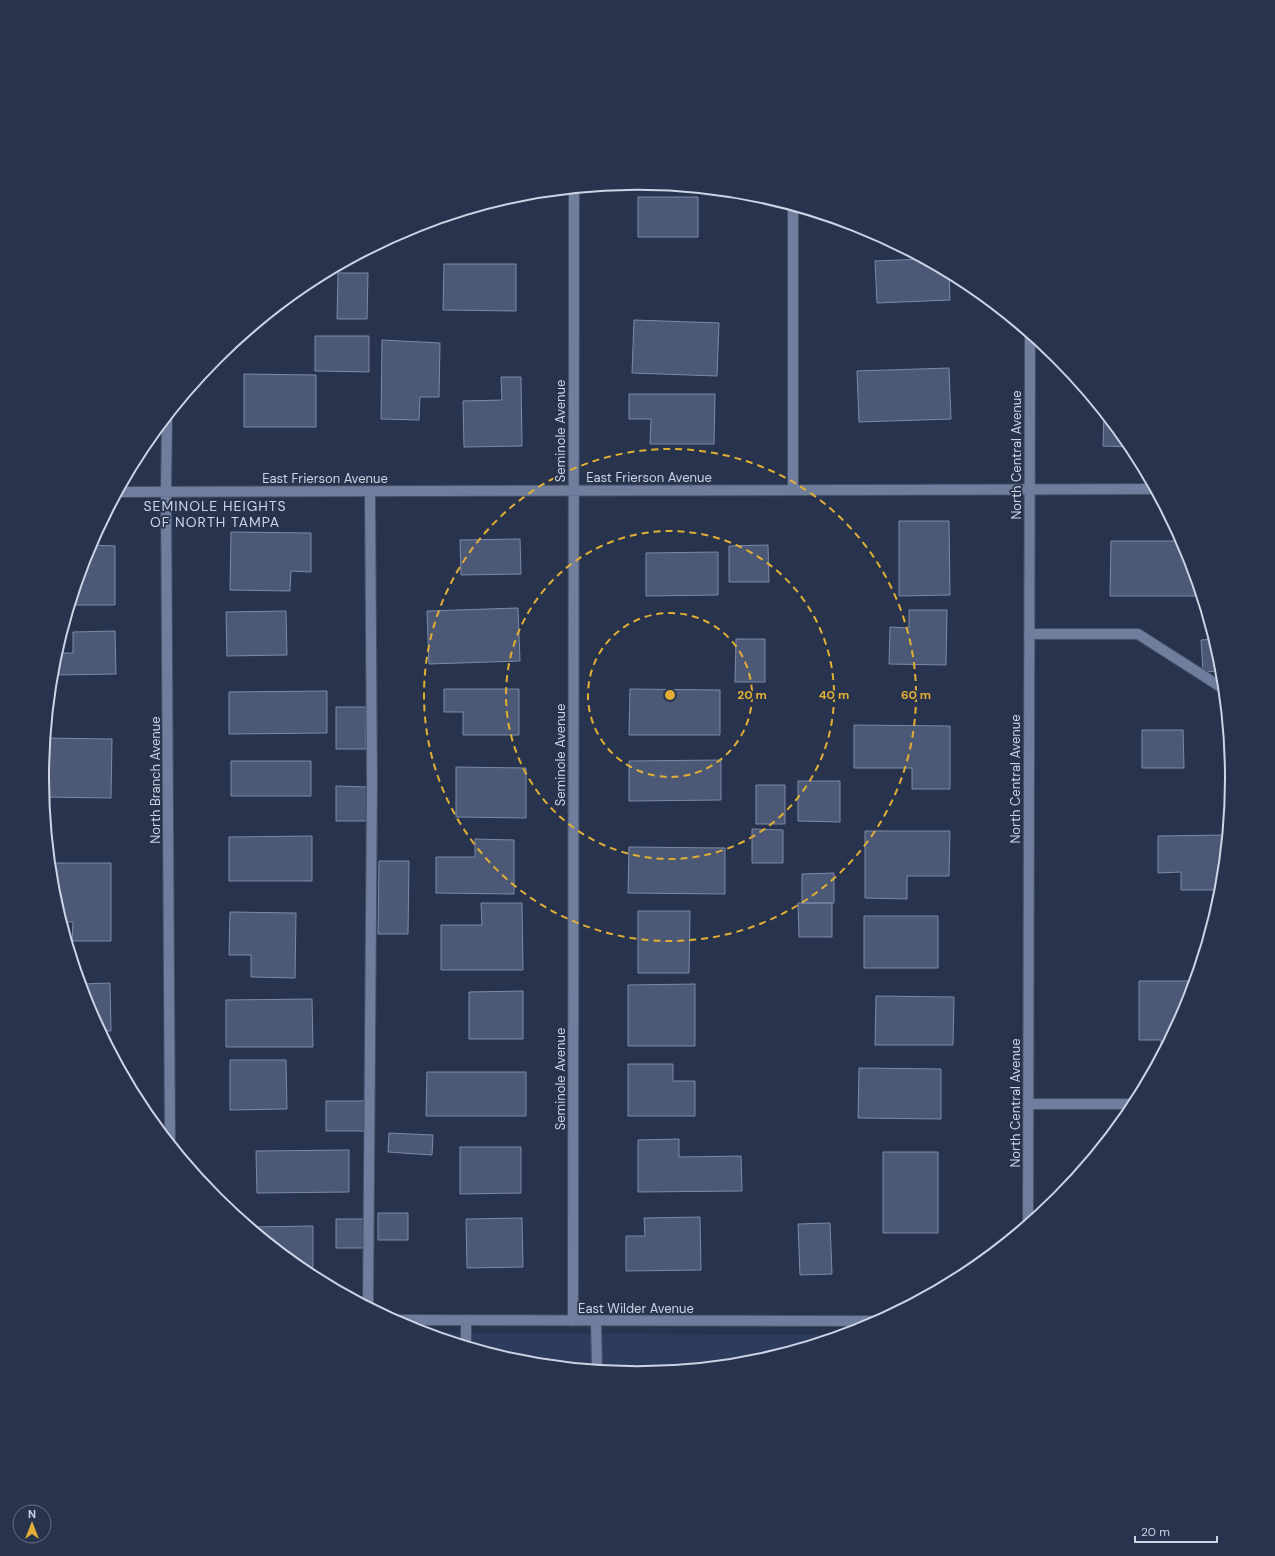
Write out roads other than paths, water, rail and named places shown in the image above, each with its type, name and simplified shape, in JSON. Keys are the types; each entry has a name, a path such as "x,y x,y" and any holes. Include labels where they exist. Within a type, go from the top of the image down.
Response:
{"street":[{"name":"Seminole Avenue","path":"574,194 574,1321"},
{"path":"793,490 794,211"},
{"name":"North Central Avenue","path":"1028,1218 1030,340"},
{"name":"North Branch Avenue","path":"167,426 170,1135"},
{"name":"East Frierson Avenue","path":"124,492 1150,489"},
{"path":"368,1301 372,783 370,491"},
{"path":"1029,634 1138,634 1219,686"},
{"path":"1028,1104 1128,1104"},
{"name":"East Wilder Avenue","path":"408,1320 865,1321"},
{"path":"466,1320 466,1340"},
{"path":"596,1321 597,1365"}],"district":[{"name":"SEMINOLE HEIGHTS OF NORTH TAMPA","path":"215,514"}]}
